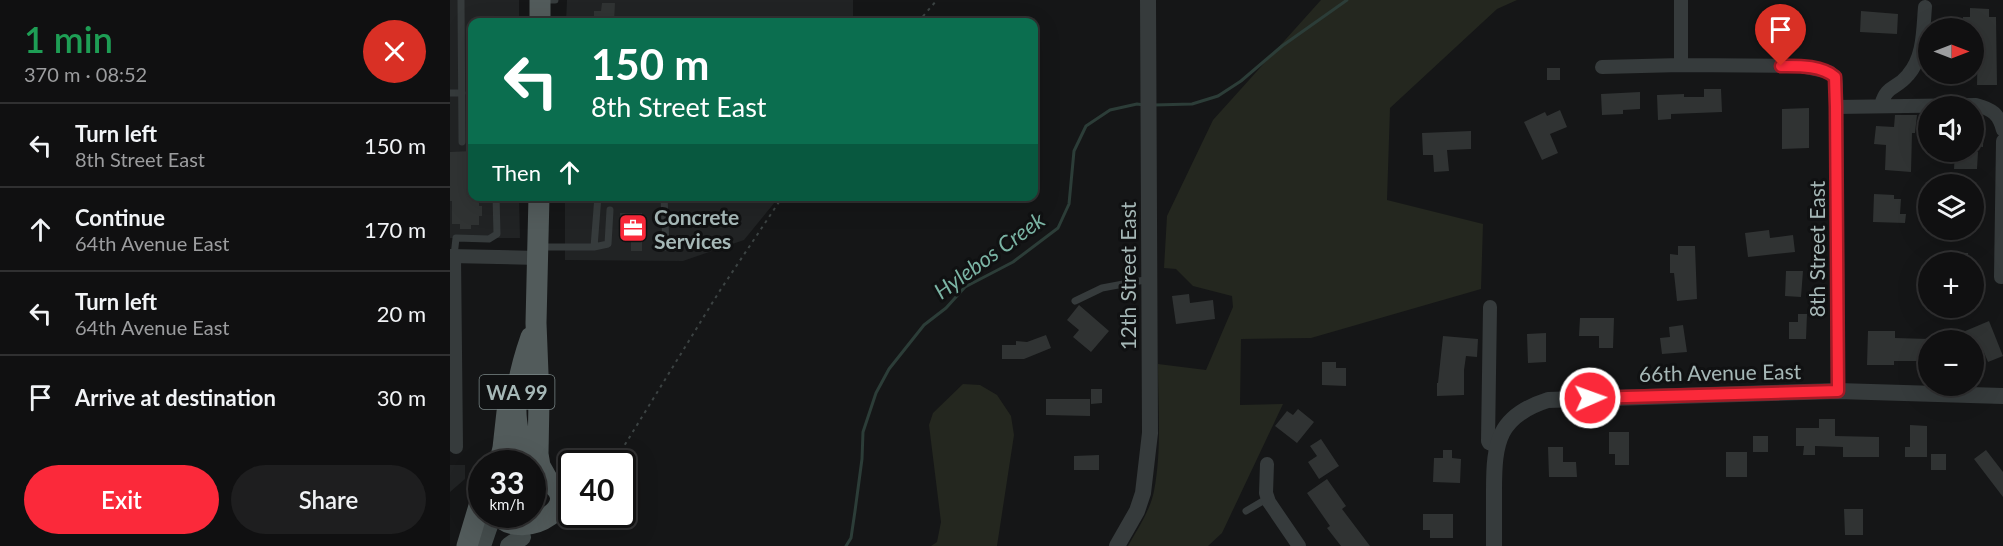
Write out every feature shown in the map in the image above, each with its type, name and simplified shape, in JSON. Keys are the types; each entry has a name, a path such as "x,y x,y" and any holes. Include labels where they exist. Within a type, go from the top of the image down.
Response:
{"main road":[{"path":"540,0 540,18"},
{"name":"WA 99","path":"538,450 536,323 539,201"},
{"name":"WA 99","path":"521,450 516,411 527,347 536,323"},
{"path":"503,450 507,410 520,378"},
{"name":"WA 99","path":"505,528 520,543 556,529 559,500 557,494 546,484"},
{"path":"467,546 472,528"},
{"path":"482,546 488,528"}],"street":[{"name":"12th Street East","path":"1117,546 1137,511 1143,493 1150,433 1148,0"},
{"path":"1681,0 1681,65"},
{"path":"1881,105 1884,94 1907,77 1917,59 1923,35 1925,7"},
{"name":"8th Street East","path":"1602,67 1800,66 1829,72 1835,77 1838,391"},
{"path":"1836,107 1976,105 1997,113 2003,130"},
{"path":"2001,277 2003,141"},
{"path":"453,447 452,256 538,253"},
{"path":"1490,307 1488,441 1496,446 1494,546"},
{"name":"66th Avenue East","path":"1496,446 1514,417 1535,404 1548,400 1838,391 2003,396"},
{"path":"1267,464 1268,498 1299,546"}],"lane":[{"path":"461,0 462,142"},
{"path":"540,0 555,0"},
{"path":"450,93 462,93"},
{"path":"452,256 456,238 489,239 497,234 496,201"},
{"path":"594,247 598,201"},
{"path":"664,201 666,247"},
{"path":"538,253 608,244 610,210"},
{"path":"1075,301 1102,288 1150,279"},
{"path":"1246,511 1268,498"}],"path":[{"path":"921,18 937,0"},
{"path":"622,450 713,302 780,201"}],"shaded area":[{"path":"450,0 519,0 519,18 468,18 468,201 519,201 520,238 450,238"},
{"path":"567,0 853,0 853,18 566,18"},
{"path":"1321,0 1517,0 1497,9 1390,108 1387,200 1483,224 1481,289 1311,338 1241,339 1240,405 1283,404 1222,533 1208,546 1128,546 1147,512 1154,491 1159,444 1158,364 1206,370 1233,307 1232,296 1193,286 1176,269 1164,268 1167,216 1213,120"},
{"path":"565,201 776,201 744,240 683,261 565,260"},
{"path":"963,384 980,385 997,395 1011,416 1014,435 997,546 931,546 937,542 941,522 929,425 933,413"},
{"path":"450,465 465,465 465,479 450,492"}],"building":[{"path":"602,3 615,3 614,18 594,18 594,11 601,11"},
{"path":"1970,8 1989,9 1989,17 1996,17 1997,85 1977,85 1984,84 1984,18 1963,18 1970,17"},
{"path":"1861,11 1898,14 1897,34 1860,32"},
{"path":"1547,68 1560,68 1560,80 1547,80"},
{"path":"1704,89 1721,89 1722,112 1671,114 1671,119 1658,120 1657,95 1684,94 1684,97 1704,97"},
{"path":"1640,92 1640,109 1623,110 1623,114 1602,115 1601,94"},
{"path":"1809,108 1809,148 1782,149 1782,109"},
{"path":"1560,110 1567,127 1550,134 1558,153 1542,160 1524,122 1545,112 1547,116"},
{"path":"1895,115 1917,115 1915,133 1912,133 1911,172 1885,170 1886,145 1874,144 1876,126 1894,127"},
{"path":"1471,131 1471,149 1447,150 1449,171 1434,172 1433,155 1423,155 1422,133"},
{"path":"468,151 468,201 479,201 479,206 482,206 479,225 471,225 471,229 460,229 460,224 452,224 450,152"},
{"path":"1954,162 1977,162 1977,169 1954,169"},
{"path":"1874,194 1894,195 1894,199 1901,199 1900,214 1906,214 1905,223 1873,222"},
{"path":"620,213 642,213 642,251 631,251 631,238 621,238"},
{"path":"1769,230 1770,238 1793,235 1795,252 1748,257 1745,233"},
{"path":"1678,246 1695,246 1697,299 1677,301 1674,273 1670,273 1670,254 1678,255"},
{"path":"1786,271 1803,271 1801,297 1785,296"},
{"path":"1189,294 1190,303 1213,300 1215,319 1176,324 1172,296"},
{"path":"1079,305 1109,331 1091,352 1073,337 1079,330 1067,320"},
{"path":"1798,314 1807,314 1806,339 1789,339 1789,322 1798,322"},
{"path":"1580,318 1614,318 1613,348 1599,348 1599,336 1579,336"},
{"path":"1989,321 2003,356 1988,362 1984,352 1984,330 1968,330"},
{"path":"1683,325 1687,352 1662,354 1660,338 1670,337 1669,327"},
{"path":"1868,331 1895,331 1895,338 1918,339 1918,361 1894,361 1894,365 1867,365"},
{"path":"1546,333 1546,362 1528,363 1527,334"},
{"path":"1046,335 1051,348 1024,359 1002,359 1002,345 1016,345 1016,341 1027,342"},
{"path":"1443,336 1478,339 1477,357 1466,356 1464,395 1437,396"},
{"path":"1322,362 1336,362 1336,368 1346,368 1346,386 1322,385"},
{"path":"1091,389 1102,389 1102,403 1091,404"},
{"path":"1046,399 1090,399 1090,416 1046,415"},
{"path":"1298,409 1314,422 1297,443 1275,426 1287,411 1293,415"},
{"path":"1819,419 1835,419 1835,436 1879,437 1879,457 1843,457 1843,447 1815,446 1815,455 1803,455 1804,446 1796,446 1796,428 1819,428"},
{"path":"1910,425 1927,426 1927,457 1905,457 1905,447 1910,447"},
{"path":"1609,432 1629,432 1629,465 1615,465 1615,454 1609,454"},
{"path":"1753,436 1768,436 1768,452 1753,452"},
{"path":"1321,439 1339,466 1319,479 1308,462 1317,456 1310,446"},
{"path":"1548,447 1563,447 1563,462 1576,462 1577,477 1549,477"},
{"path":"1443,450 1452,450 1452,458 1461,459 1460,483 1433,482 1434,458 1443,458"},
{"path":"1986,450 2003,472 2003,497 1974,459"},
{"path":"1726,452 1747,452 1747,477 1726,477"},
{"path":"1931,454 1946,454 1946,470 1931,470"},
{"path":"1099,455 1099,470 1074,470 1074,456"},
{"path":"1327,479 1346,506 1342,509 1370,546 1341,546 1327,528 1330,526 1307,493"},
{"path":"1844,509 1863,509 1863,535 1845,535"},
{"path":"1423,514 1453,514 1453,538 1430,538 1430,530 1423,530"}],"waterway":[{"name":"Hylebos Creek","path":"1154,105 1192,104 1218,96 1241,81 1282,46 1347,0"},
{"name":"Hylebos Creek","path":"846,546 851,538 862,459 863,432 876,393 889,369 924,325 946,308 965,287 1013,262 1058,228 1069,204 1074,151 1086,126 1110,110 1137,104 1144,105"}],"place":[{"name":"Concrete Services","path":"633,228"}],"route":[{"path":"1590,398 1838,391 1835,77 1821,70 1800,66 1781,66"}]}
